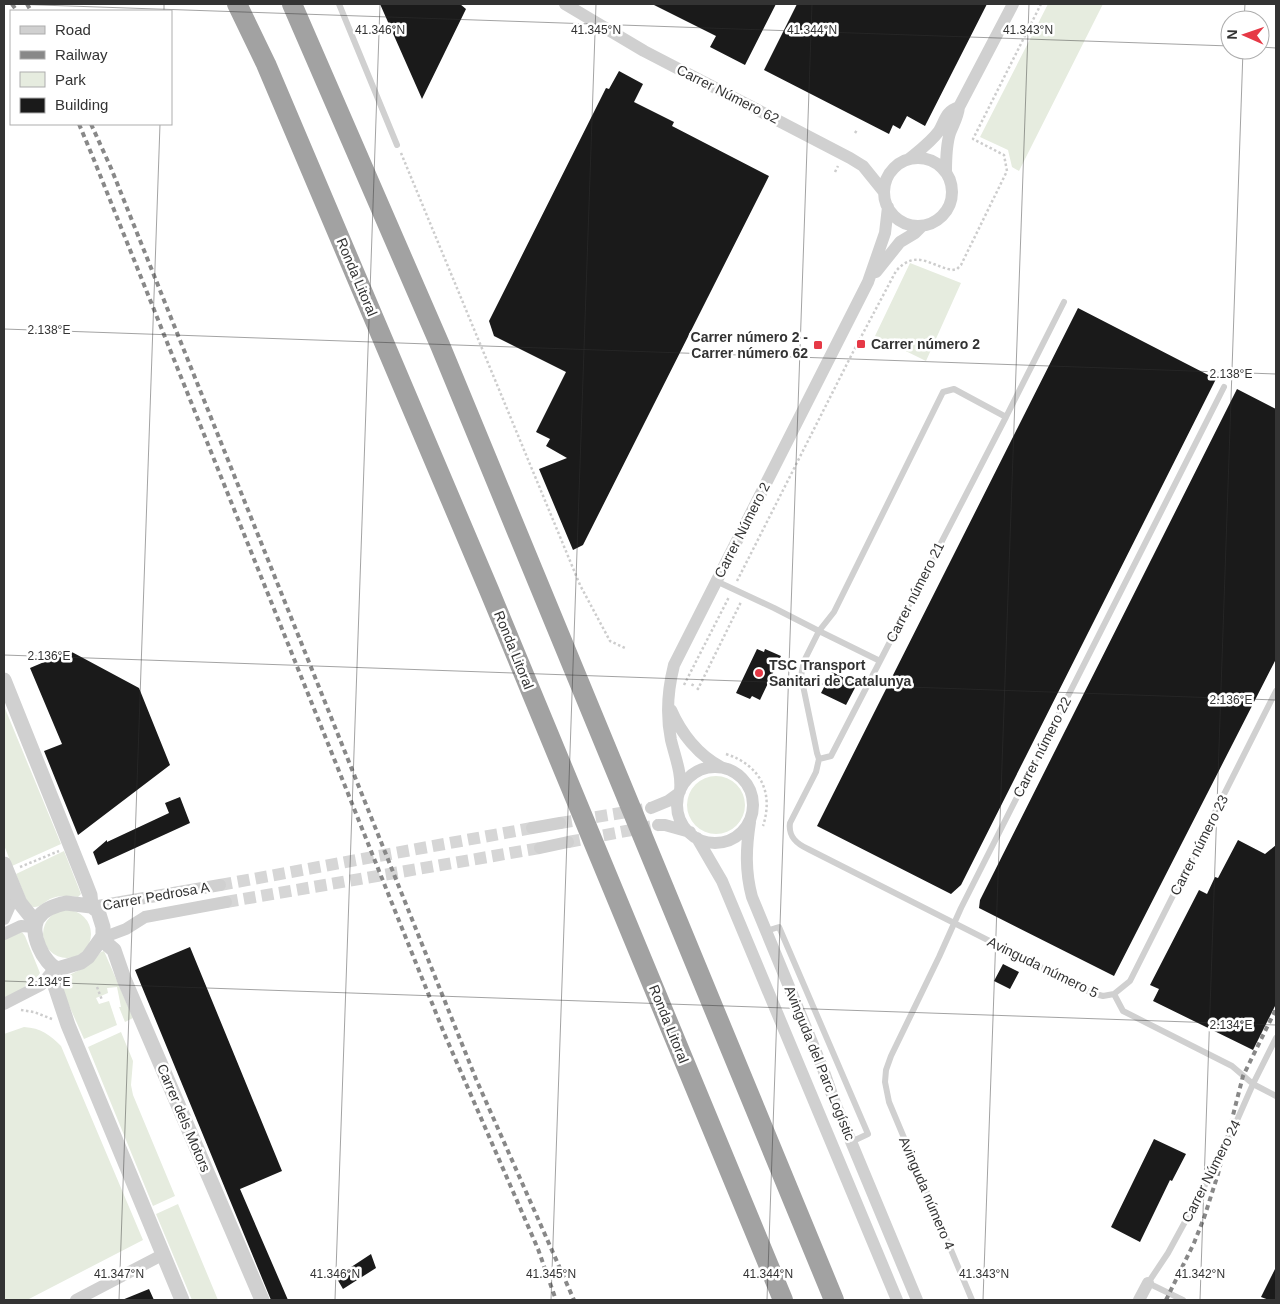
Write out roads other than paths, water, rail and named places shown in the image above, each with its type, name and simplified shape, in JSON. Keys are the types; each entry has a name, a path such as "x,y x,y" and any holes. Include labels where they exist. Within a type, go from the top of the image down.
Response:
{"highway":[{"name":"Ronda Litoral","path":"237,4 266,64 486,582 782,1300"},
{"path":"292,4 440,345 834,1300"}],"street":[{"name":"Carrer Número 62","path":"565,4 644,51 850,158 863,166 884,192"},
{"path":"946,172 949,134 958,116 959,107 1013,4"},
{"path":"909,159 922,157 930,159 946,172 951,182 952,190 949,206 940,219 933,223 922,226 909,225 895,217 888,207 884,192 887,178 891,170 898,164 909,159 924,147 938,131 950,111 959,107"},
{"name":"Carrer Número 2","path":"679,792 681,776 671,739 668,703 674,665 868,282 885,232 888,207"},
{"name":"Carrer Número 2","path":"868,282 900,242 922,226"},
{"path":"4,680 87,888 91,906"},
{"path":"658,825 665,825 708,842 726,841 742,832 750,822 753,812 750,788 738,775 709,759 690,742 676,722 668,703"},
{"path":"651,808 668,801 679,792 690,777 700,770 711,767 723,768"},
{"path":"679,792 678,809 681,820 693,835"},
{"name":"Avinguda del Parc Logístic","path":"750,822 746,853 748,884 835,1103 917,1300"},
{"path":"532,828 560,823"},
{"name":"Avinguda del Parc Logístic","path":"693,835 722,881 897,1300"},
{"path":"540,848 568,842"},
{"path":"10,872 20,903 35,925"},
{"path":"4,919 11,903 10,872"},
{"name":"Carrer Pedrosa A","path":"91,906 220,885"},
{"name":"Carrer Pedrosa A","path":"102,938 126,930 145,917 226,902"},
{"path":"4,1004 40,985 55,969 81,962 88,957 102,938 103,927 98,911 91,906 58,904 38,918 35,925 36,938 48,964 55,969"},
{"path":"4,934 20,926 35,925"},
{"name":"Carrer dels Motors","path":"102,938 114,950 124,979 262,1300"},
{"path":"55,969 54,986 70,1032 182,1300"},
{"path":"76,1300 162,1255"},
{"name":"Carrer Número 24","path":"1139,1300 1148,1283"}],"lane":[{"path":"340,4 397,145"},
{"name":"Carrer número 21","path":"818,759 831,756 1064,302"},
{"name":"Carrer número 22","path":"893,1113 886,1093 885,1082 886,1070 891,1056 954,923 1224,387"},
{"path":"818,759 802,683 802,669 819,631 834,612 943,392 954,389 1006,417"},
{"path":"716,581 880,661"},
{"name":"Carrer número 23","path":"1114,994 1130,982 1276,691"},
{"name":"Avinguda número 5","path":"818,759 816,772 790,823 792,836 800,845 1092,993 1103,996 1114,994 1123,1011 1232,1066 1253,1084 1276,1096"},
{"path":"766,931 778,927 868,1134 851,1142"},
{"name":"Carrer Número 24","path":"1148,1283 1168,1253 1219,1161 1253,1084 1276,1038"},
{"name":"Avinguda número 4","path":"893,1113 972,1300"},
{"path":"1148,1283 1183,1300"}],"tunnel":[{"path":"560,823 651,808"},
{"path":"568,842 658,825"},
{"path":"220,885 532,828"},
{"path":"226,902 540,848"}],"railway":[{"path":"12,4 16,10"},
{"path":"27,4 30,10"},
{"path":"79,125 444,1033 538,1249 556,1300"},
{"path":"91,125 111,168 476,1079 574,1300"},
{"path":"1166,1300 1204,1218 1218,1174 1243,1076 1276,1009"}],"place":[{"name":"Carrer número 2","path":"861,344"},
{"name":"Carrer número 2 - Carrer número 62","path":"818,345"},
{"name":"TSC Transport Sanitari de Catalunya","path":"759,673"}]}
